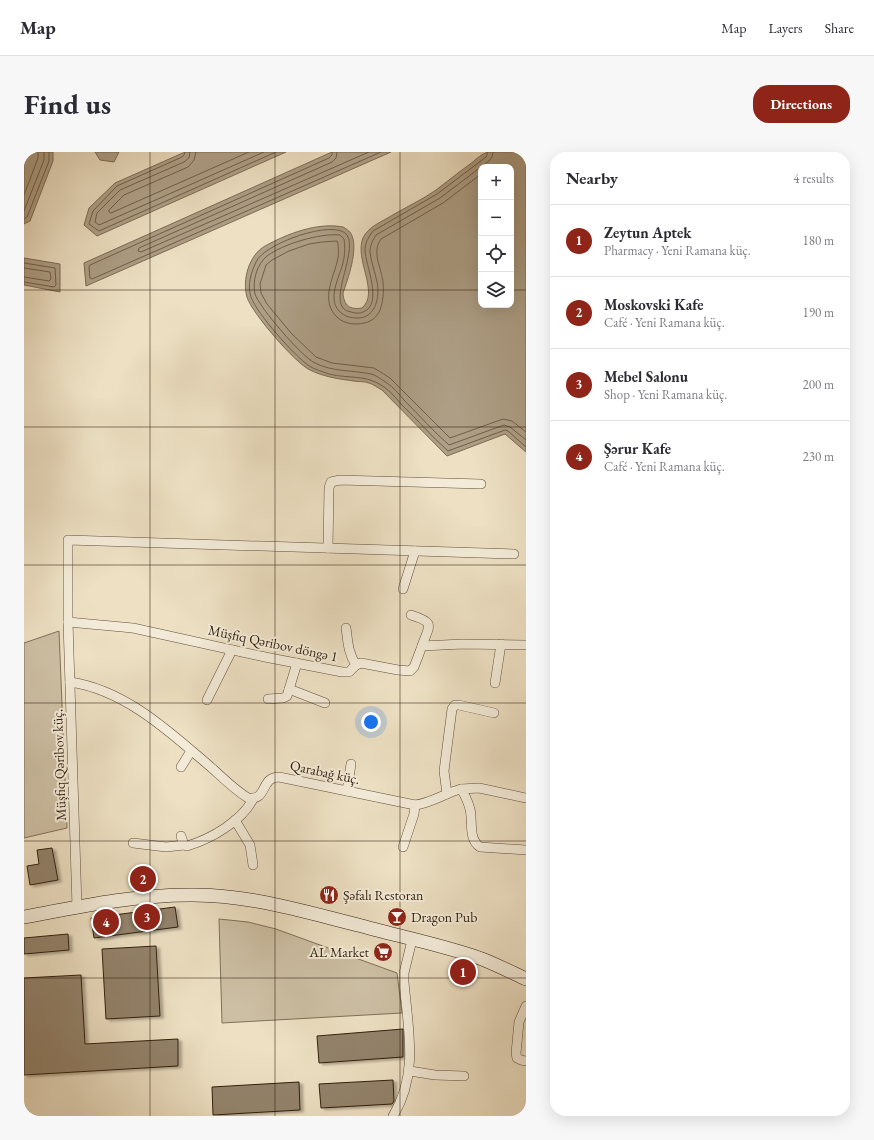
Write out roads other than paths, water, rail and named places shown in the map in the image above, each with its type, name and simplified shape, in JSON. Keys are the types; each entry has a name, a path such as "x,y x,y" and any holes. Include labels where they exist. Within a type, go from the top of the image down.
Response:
{"street":[{"path":"481,484 340,480 331,482 329,488 328,548 514,554"},
{"name":"Müşfiq Qəribov küç.","path":"77,907 68,622 68,540 328,548"},
{"path":"403,589 415,551"},
{"path":"411,614 425,619 428,622 429,626 422,646 463,644 526,645"},
{"name":"Müşfiq Qəribov döngə 1","path":"68,622 133,628 342,672 349,672 356,665 361,663 410,671 414,667 422,646"},
{"path":"346,628 348,649 356,665"},
{"path":"495,683 501,644"},
{"path":"207,700 232,650"},
{"path":"268,699 283,698 287,696 297,663"},
{"path":"70,682 86,685 106,692 154,720 244,795 253,799 244,813 222,830 193,844 187,846 182,840 166,847 133,842"},
{"path":"289,689 325,703"},
{"path":"447,794 444,771 452,709 455,705 459,705 494,713"},
{"path":"181,767 191,751"},
{"path":"347,791 351,764"},
{"name":"Qarabağ küç.","path":"253,799 260,796 269,780 274,777 415,805 428,803 461,789 479,788 526,798"},
{"path":"461,789 465,795 470,810 473,839 475,844 480,847 526,850"},
{"path":"403,847 414,814 415,805"},
{"path":"235,820 250,845 253,865"},
{"path":"24,917 138,898 172,895 230,896 296,910 480,959 526,979"},
{"path":"393,1116 399,1106 407,1085 410,1071 410,1049 404,973 412,940"},
{"path":"526,1006 519,1022 516,1053 517,1058 526,1061"},
{"path":"410,1071 435,1075 464,1076"}],"water":[{"path":"24,152 53,152 53,161 30,221 24,224"},
{"path":"95,152 119,152 114,162 100,160"},
{"path":"185,152 286,152 97,236 84,225 89,208 115,183"},
{"path":"332,152 391,152 86,286 84,263"},
{"path":"488,152 526,152 526,452 505,434 447,456 382,390 367,382 321,374 303,366 275,337 250,304 247,297 245,283 248,268 251,262 259,250 265,246 292,233 302,230 323,226 343,227 349,231 351,235 354,242 354,249 352,264 343,293 348,306 351,308 362,308 367,302 368,294 368,285 361,246 365,234 375,225 431,194 480,156"},
{"path":"24,258 60,264 60,292 24,285"}],"place":[{"name":"Moskovski Kafe","path":"143,879"},
{"name":"Şəfalı Restoran","path":"329,895"},
{"name":"Mebel Salonu","path":"147,917"},
{"name":"Dragon Pub","path":"397,917"},
{"name":"Şərur Kafe","path":"106,922"},
{"name":"AL Market","path":"383,952"},
{"name":"Zeytun Aptek","path":"463,972"}]}
